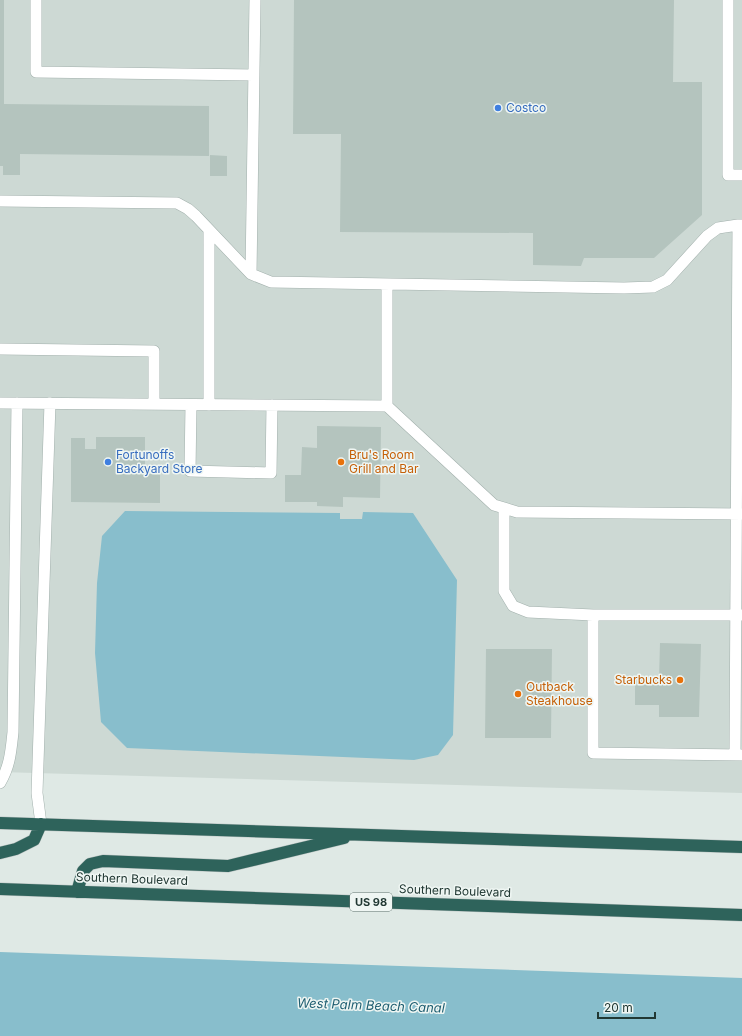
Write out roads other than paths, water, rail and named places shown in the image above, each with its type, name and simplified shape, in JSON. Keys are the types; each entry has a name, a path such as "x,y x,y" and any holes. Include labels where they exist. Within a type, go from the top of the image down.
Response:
{"highway":[{"path":"0,822 742,847"},
{"path":"0,853 16,849 34,840 41,824"},
{"path":"77,892 83,871 90,864 103,861 228,866 361,834"},
{"name":"Southern Boulevard","path":"0,889 742,915"}],"lane":[{"path":"36,0 36,72 254,75"},
{"path":"251,274 255,0"},
{"path":"728,0 728,174 742,175"},
{"path":"0,201 177,202 188,208 251,274 271,282 624,288 653,287 668,280 707,236 718,228 740,225 739,755 593,753 593,615"},
{"path":"209,230 209,405"},
{"path":"387,284 387,406"},
{"path":"0,349 154,351 154,404"},
{"path":"0,403 387,406 494,505 517,512 739,514"},
{"path":"0,783 10,761 13,732 18,403"},
{"path":"41,824 37,793 50,403"},
{"path":"191,405 190,471 271,473 272,405"},
{"path":"504,508 504,591 513,606 528,612 593,615 739,615"}],"water":[{"path":"125,511 340,513 340,519 362,519 363,512 413,513 457,580 453,735 438,755 414,760 127,748 101,722 95,653 97,583 102,536"},
{"name":"West Palm Beach Canal","path":"0,952 742,978 742,1036 0,1036"}],"place":[{"name":"Costco","path":"498,108"},
{"name":"Fortunoffs Backyard Store","path":"108,462"},
{"name":"Bru's Room Grill and Bar","path":"341,462"},
{"name":"Starbucks","path":"680,680"},
{"name":"Outback Steakhouse","path":"518,694"}]}
